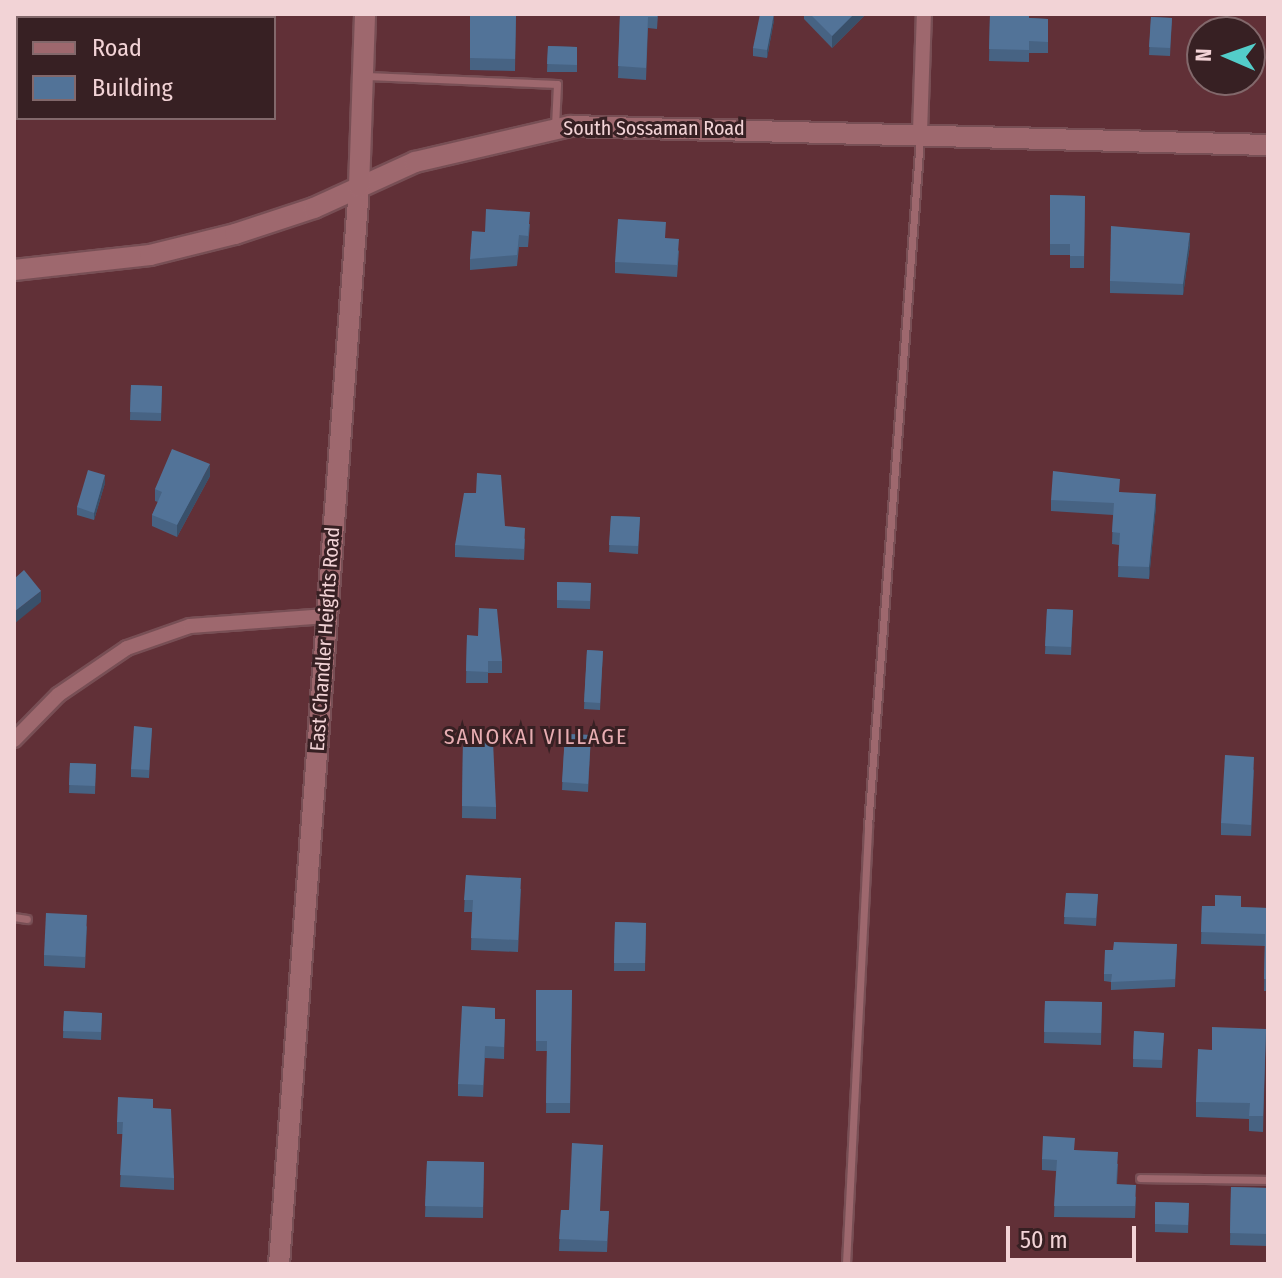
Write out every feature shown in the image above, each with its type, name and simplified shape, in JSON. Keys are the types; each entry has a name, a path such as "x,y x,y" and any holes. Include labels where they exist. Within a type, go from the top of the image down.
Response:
{"main road":[{"name":"East Chandler Heights Road","path":"279,1264 359,187 365,14"},
{"name":"South Sossaman Road","path":"14,270 150,255 235,234 359,187 415,162 555,128 920,132 1268,145"}],"street":[{"path":"920,132 924,14"},
{"path":"14,740 58,695 127,648 190,626 327,616"}],"lane":[{"path":"363,76 557,84 555,128"},
{"path":"846,1264 868,826 920,132"},
{"path":"14,917 27,919"},
{"path":"1140,1178 1268,1180"}],"building":[{"path":"470,14 516,14 515,59 470,58"},
{"path":"620,14 658,14 657,17 648,17 646,68 618,66"},
{"path":"760,14 774,14 767,50 753,48"},
{"path":"810,14 854,14 832,36"},
{"path":"990,14 1029,14 1029,18 1048,19 1048,42 1029,41 1029,50 989,49"},
{"path":"1151,17 1172,18 1170,48 1149,47"},
{"path":"548,46 577,47 577,65 547,64"},
{"path":"1050,195 1085,196 1084,256 1070,256 1070,244 1050,244"},
{"path":"486,209 530,212 528,236 519,235 517,255 470,259 472,231 485,232"},
{"path":"618,219 666,222 665,238 679,239 677,265 615,262"},
{"path":"1111,226 1190,233 1183,284 1110,281"},
{"path":"131,385 162,386 161,413 130,412"},
{"path":"172,449 210,464 177,525 152,515 162,492 155,489"},
{"path":"88,470 105,475 94,513 77,507"},
{"path":"1053,471 1120,479 1119,492 1156,494 1149,567 1118,566 1120,533 1112,532 1114,503 1051,500"},
{"path":"477,473 501,475 505,526 525,528 524,549 455,545 464,493 476,493"},
{"path":"611,516 640,517 638,546 609,545"},
{"path":"24,570 41,591 14,612 14,579"},
{"path":"557,582 591,583 590,601 557,600"},
{"path":"479,608 497,609 502,661 488,661 488,672 466,671 467,635 478,636"},
{"path":"1047,609 1073,610 1071,647 1045,646"},
{"path":"587,650 603,651 600,703 584,702"},
{"path":"134,726 152,728 149,770 131,769"},
{"path":"565,734 591,735 588,784 562,782"},
{"path":"463,740 493,741 496,807 462,806"},
{"path":"1225,755 1254,757 1251,825 1221,823"},
{"path":"70,763 96,764 95,786 69,785"},
{"path":"466,875 521,878 518,940 471,938 473,900 464,900"},
{"path":"1066,893 1098,894 1096,918 1064,917"},
{"path":"1215,895 1241,896 1241,907 1268,908 1268,979 1264,979 1265,934 1201,932 1202,906 1215,906"},
{"path":"46,913 87,915 85,957 44,955"},
{"path":"615,922 646,923 645,963 614,963"},
{"path":"1114,942 1177,944 1175,979 1111,982 1112,974 1104,974 1105,950 1113,950"},
{"path":"536,990 572,990 570,1103 546,1103 547,1041 536,1041"},
{"path":"1045,1001 1102,1002 1101,1033 1044,1032"},
{"path":"462,1006 495,1008 495,1019 505,1019 504,1047 485,1046 483,1085 458,1084"},
{"path":"64,1011 102,1013 101,1032 63,1031"},
{"path":"1212,1027 1266,1029 1263,1116 1249,1116 1250,1103 1196,1102 1198,1049 1212,1050"},
{"path":"1134,1031 1164,1033 1162,1060 1133,1059"},
{"path":"118,1097 153,1099 153,1108 171,1109 174,1178 120,1175 123,1122 117,1122"},
{"path":"1043,1136 1075,1138 1074,1150 1118,1152 1116,1184 1136,1185 1135,1206 1054,1206 1057,1160 1042,1159"},
{"path":"572,1143 603,1145 600,1211 609,1211 607,1241 559,1239 561,1210 569,1210"},
{"path":"427,1161 484,1162 483,1207 425,1206"},
{"path":"1231,1187 1268,1188 1268,1234 1230,1233"},
{"path":"1155,1202 1189,1203 1188,1225 1155,1224"}],"district":[{"name":"SANOKAI VILLAGE","path":"536,737"}]}
